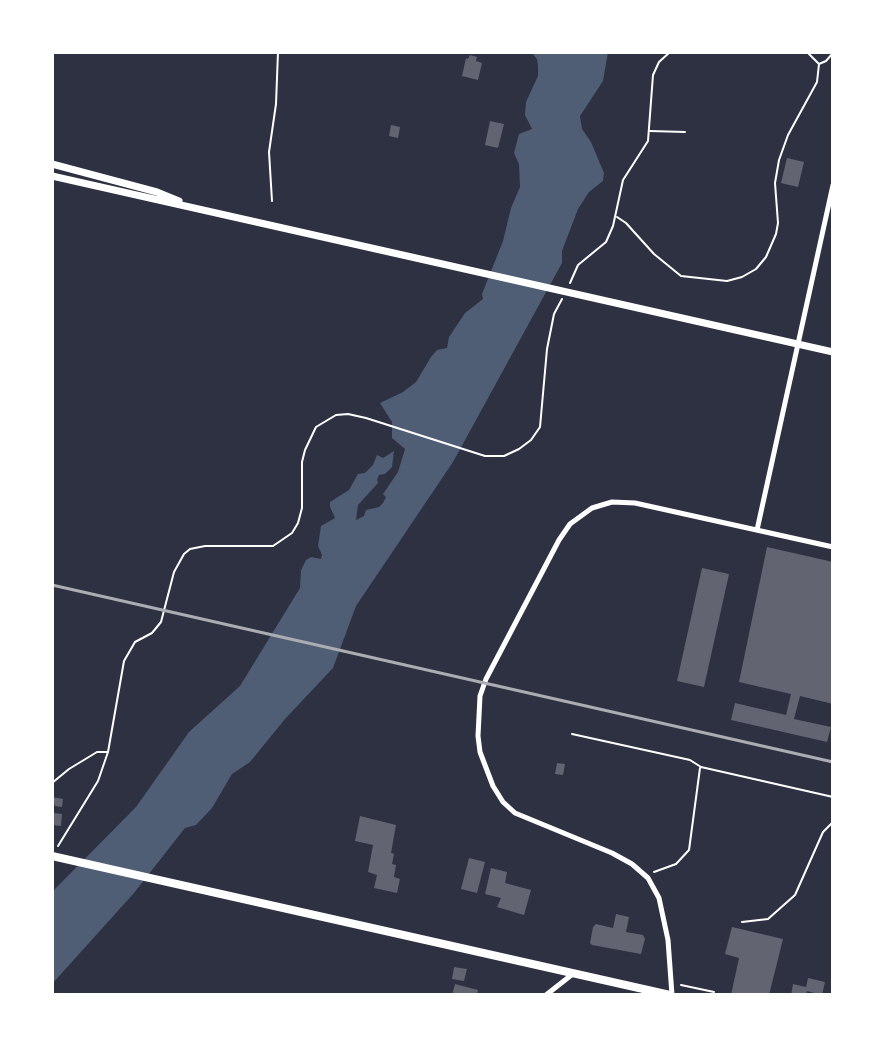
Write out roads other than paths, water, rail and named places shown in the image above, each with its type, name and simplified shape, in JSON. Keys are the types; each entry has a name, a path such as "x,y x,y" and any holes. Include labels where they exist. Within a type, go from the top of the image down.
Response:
{"main road":[{"path":"52,164 157,192 196,208"},
{"path":"52,176 833,352"},
{"path":"52,856 671,995"}],"street":[{"path":"757,530 833,185"},
{"path":"671,995 668,940 659,898 644,875 612,853 515,813 493,786 480,752 479,709 486,679 559,540 570,524 592,508 612,502 635,503 833,547"},
{"path":"546,995 574,972"}],"water":[{"path":"531,52 608,52 603,81 580,116 582,129 604,173 603,181 589,192 578,209 562,251 562,263 453,462 356,606 333,668 250,762 232,774 212,808 196,825 185,828 134,893 52,984 52,892 136,807 189,732 240,686 300,588 301,570 306,560 311,557 321,559 318,546 321,526 335,518 330,502 349,490 358,474 365,473 373,465 377,455 383,458 394,451 392,467 379,475 378,483 358,505 356,520 364,516 366,510 383,503 386,497 383,494 398,472 405,449 392,438 392,422 380,403 416,382 437,350 447,348 449,337 465,313 483,299 482,294 520,187 519,164 514,153 519,134 532,129 525,115 526,102 538,76 538,66"}],"railway":[{"path":"52,585 833,762"}]}
